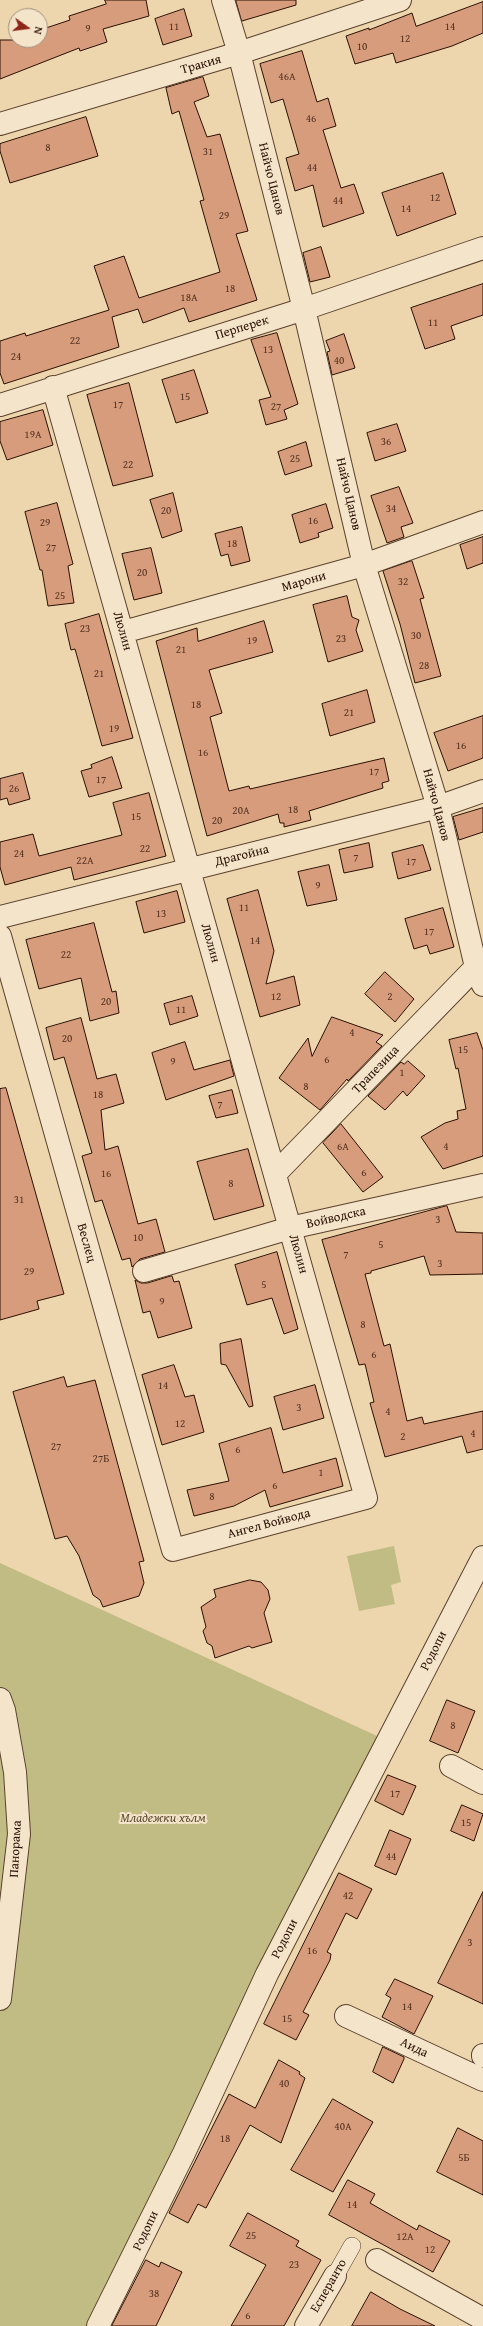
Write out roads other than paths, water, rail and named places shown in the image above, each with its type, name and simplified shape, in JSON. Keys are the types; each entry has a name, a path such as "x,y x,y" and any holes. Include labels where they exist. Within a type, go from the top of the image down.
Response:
{"street":[{"name":"Найчо Цанов","path":"223,0 239,53 304,309 364,565 438,807 480,976"},
{"name":"Тракия","path":"0,124 239,53 400,0"},
{"name":"Перперек","path":"0,405 53,387 304,309 483,248"},
{"name":"Люлин","path":"53,387 366,1498"},
{"name":"Марони","path":"123,632 364,565 483,522"},
{"name":"Драгойна","path":"0,917 438,807 483,791"},
{"name":"Веслец","path":"0,936 173,1550"},
{"name":"Трапезица","path":"275,1174 480,976"},
{"name":"Войводска","path":"144,1271 290,1228 483,1185"},
{"name":"Ангел Войвода","path":"173,1550 366,1498"},
{"name":"Родопи","path":"98,2326 184,2154 267,1974 483,1557"},
{"name":"Панорама","path":"0,1699 4,1710 15,1772 19,1834 0,1999"},
{"path":"451,1766 483,1783"},
{"name":"Аида","path":"346,2016 478,2078"},
{"path":"478,2078 483,2056"},
{"name":"Есперанто","path":"306,2326 352,2246"},
{"path":"377,2260 483,2319"}],"park label":[{"name":"Младежки хълм","path":"163,1819"}]}
